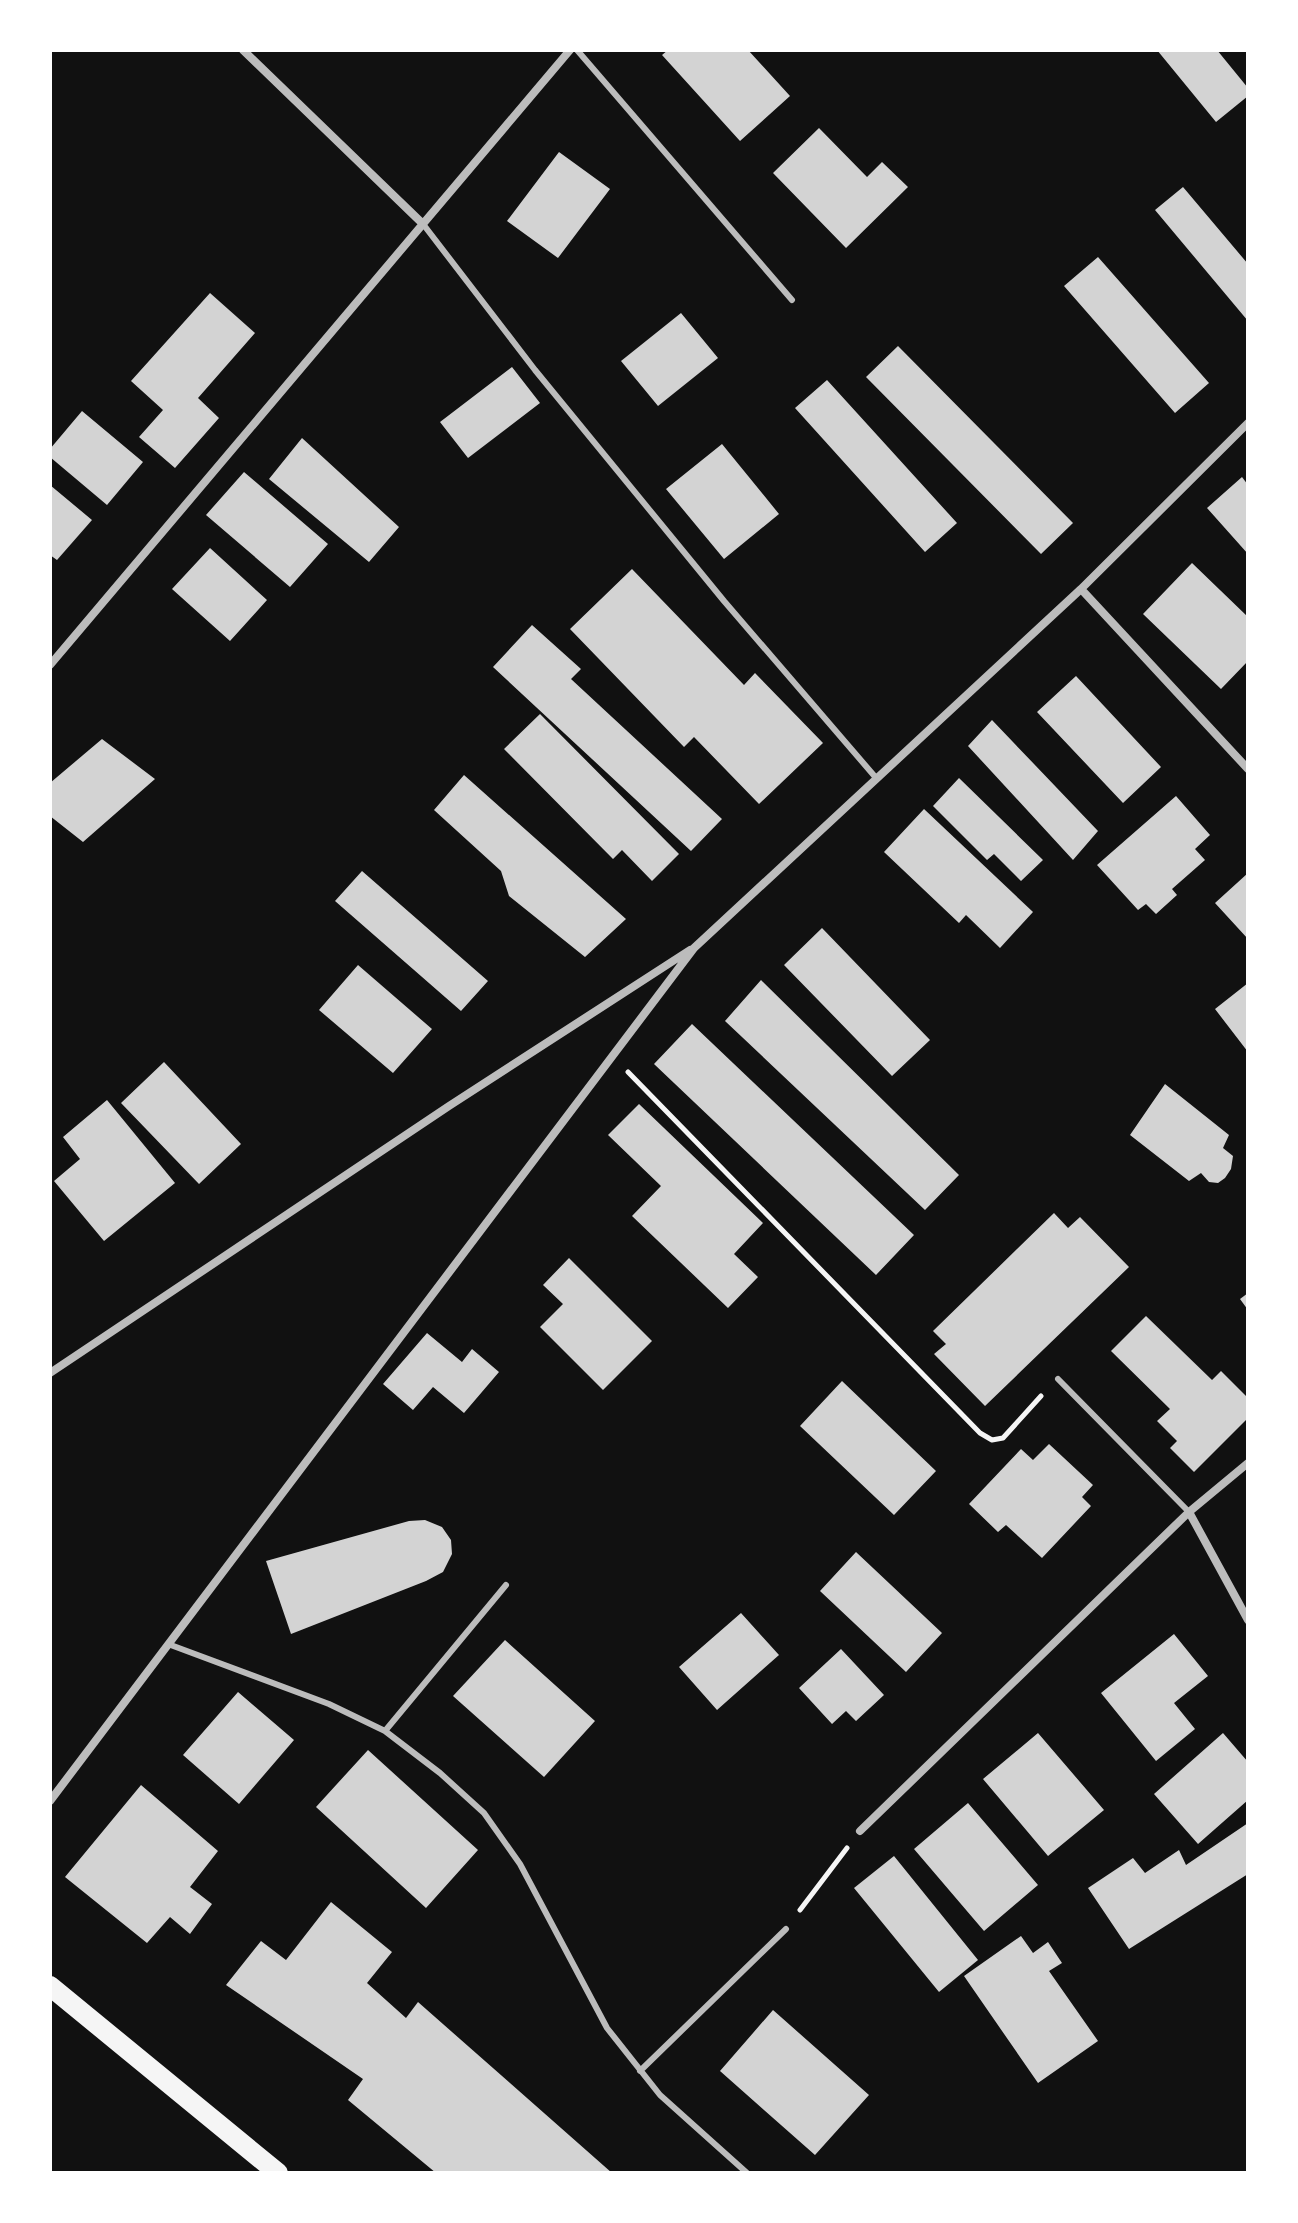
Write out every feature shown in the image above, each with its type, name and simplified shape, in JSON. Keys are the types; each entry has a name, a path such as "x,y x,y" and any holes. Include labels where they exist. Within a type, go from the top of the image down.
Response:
{"main road":[{"path":"50,1986 278,2173"}],"street":[{"path":"243,50 423,224"},
{"path":"50,665 570,50"},
{"path":"50,1373 449,1106 694,948 1081,589 1248,423"},
{"path":"1081,589 1248,769"},
{"path":"50,1801 694,948"},
{"path":"860,1831 1189,1512 1248,1463"},
{"path":"1189,1512 1248,1620"}],"lane":[{"path":"577,50 792,300"},
{"path":"423,224 535,370 684,552 877,779"},
{"path":"1058,1379 1189,1512"},
{"path":"385,1731 506,1585"},
{"path":"168,1644 329,1704 385,1731 440,1773 484,1813 520,1864 607,2028 660,2095 747,2173"},
{"path":"640,2071 786,1929"}],"path":[{"path":"613,1057 980,1433 992,1440 1003,1438 1058,1379"},
{"path":"786,1929 860,1831"}],"building":[{"path":"668,50 748,50 790,96 740,141 662,55"},
{"path":"1157,50 1217,50 1248,88 1248,96 1216,122"},
{"path":"819,128 867,177 882,162 908,187 846,248 773,173"},
{"path":"559,152 610,189 558,258 507,221"},
{"path":"1183,187 1248,264 1248,321 1155,210"},
{"path":"1098,257 1209,383 1175,413 1064,286"},
{"path":"210,293 255,333 198,398 219,418 175,468 139,437 163,410 131,381"},
{"path":"681,313 718,358 658,406 621,361"},
{"path":"898,346 1073,523 1041,554 866,377"},
{"path":"512,367 540,403 468,458 440,422"},
{"path":"827,380 957,523 925,552 795,408"},
{"path":"82,411 143,462 107,505 50,457 50,449"},
{"path":"302,438 399,527 369,562 269,479"},
{"path":"722,444 779,514 724,559 666,489"},
{"path":"244,472 328,544 290,587 206,515"},
{"path":"1242,477 1248,485 1248,554 1207,508"},
{"path":"50,485 92,520 57,560 50,555"},
{"path":"210,548 267,600 230,641 172,589"},
{"path":"1192,563 1248,617 1248,661 1221,689 1143,614"},
{"path":"632,569 744,685 755,673 823,743 759,804 694,737 684,747 570,629"},
{"path":"532,625 581,669 571,679 722,819 691,851 493,667"},
{"path":"1076,676 1161,767 1123,803 1037,712"},
{"path":"540,714 679,854 652,881 622,850 613,859 504,749"},
{"path":"992,720 1098,831 1073,860 968,746"},
{"path":"102,739 155,779 83,842 50,816 50,783"},
{"path":"464,775 626,919 585,957 509,896 501,871 434,810"},
{"path":"959,778 1043,860 1021,881 994,854 987,860 933,806"},
{"path":"1176,796 1210,835 1195,849 1205,860 1172,889 1177,895 1156,914 1146,904 1138,910 1097,865"},
{"path":"924,809 1033,912 1000,948 966,915 959,923 884,852"},
{"path":"362,871 488,981 461,1011 335,901"},
{"path":"1248,873 1248,939 1215,903"},
{"path":"822,928 930,1040 892,1076 784,965"},
{"path":"358,965 432,1029 393,1073 319,1010"},
{"path":"761,980 959,1175 925,1210 725,1021"},
{"path":"1248,983 1248,1052 1215,1009"},
{"path":"692,1024 914,1235 876,1275 654,1064"},
{"path":"164,1062 241,1144 199,1184 121,1103"},
{"path":"1165,1084 1229,1135 1223,1148 1233,1156 1231,1169 1218,1183 1209,1182 1201,1173 1189,1181 1130,1135"},
{"path":"107,1100 175,1183 104,1241 54,1181 80,1159 63,1137"},
{"path":"639,1104 763,1223 734,1254 758,1277 728,1308 632,1216 661,1186 608,1135"},
{"path":"1054,1213 1068,1228 1080,1217 1129,1267 985,1406 934,1354 946,1344 933,1331"},
{"path":"569,1258 652,1341 603,1390 540,1327 563,1304 543,1285"},
{"path":"1248,1293 1248,1310 1240,1299"},
{"path":"1146,1316 1212,1380 1221,1371 1248,1398 1248,1418 1194,1472 1170,1448 1177,1441 1157,1421 1170,1409 1111,1351"},
{"path":"427,1333 462,1362 472,1349 499,1372 464,1413 433,1387 413,1410 383,1384"},
{"path":"842,1381 936,1471 894,1515 800,1426"},
{"path":"1049,1444 1093,1485 1082,1497 1091,1506 1042,1558 1006,1525 998,1532 969,1504 1021,1449 1033,1460"},
{"path":"425,1520 442,1527 451,1540 452,1554 443,1572 291,1634 266,1561 409,1521"},
{"path":"856,1552 942,1633 906,1672 820,1591"},
{"path":"741,1613 779,1655 717,1710 679,1667"},
{"path":"1174,1634 1208,1676 1174,1703 1195,1729 1156,1761 1101,1693"},
{"path":"505,1640 595,1721 544,1777 453,1696"},
{"path":"841,1649 884,1695 856,1721 846,1711 832,1724 799,1688"},
{"path":"238,1692 294,1740 239,1804 183,1755"},
{"path":"1038,1733 1104,1810 1048,1856 983,1779"},
{"path":"1223,1733 1248,1762 1248,1800 1198,1844 1154,1794"},
{"path":"368,1750 478,1850 426,1908 316,1807"},
{"path":"141,1785 218,1851 190,1887 212,1904 190,1934 170,1917 147,1943 65,1877"},
{"path":"968,1803 1038,1885 984,1931 914,1849"},
{"path":"1248,1823 1248,1874 1129,1949 1088,1888 1133,1858 1145,1873 1179,1850 1186,1865"},
{"path":"894,1856 978,1960 939,1992 854,1888"},
{"path":"331,1902 392,1952 367,1983 406,2018 418,2002 612,2173 436,2173 348,2100 363,2079 226,1985 261,1941 286,1960"},
{"path":"1021,1936 1033,1953 1048,1942 1062,1963 1049,1971 1098,2041 1038,2083 964,1976"},
{"path":"773,2010 869,2095 815,2155 720,2071"}]}
